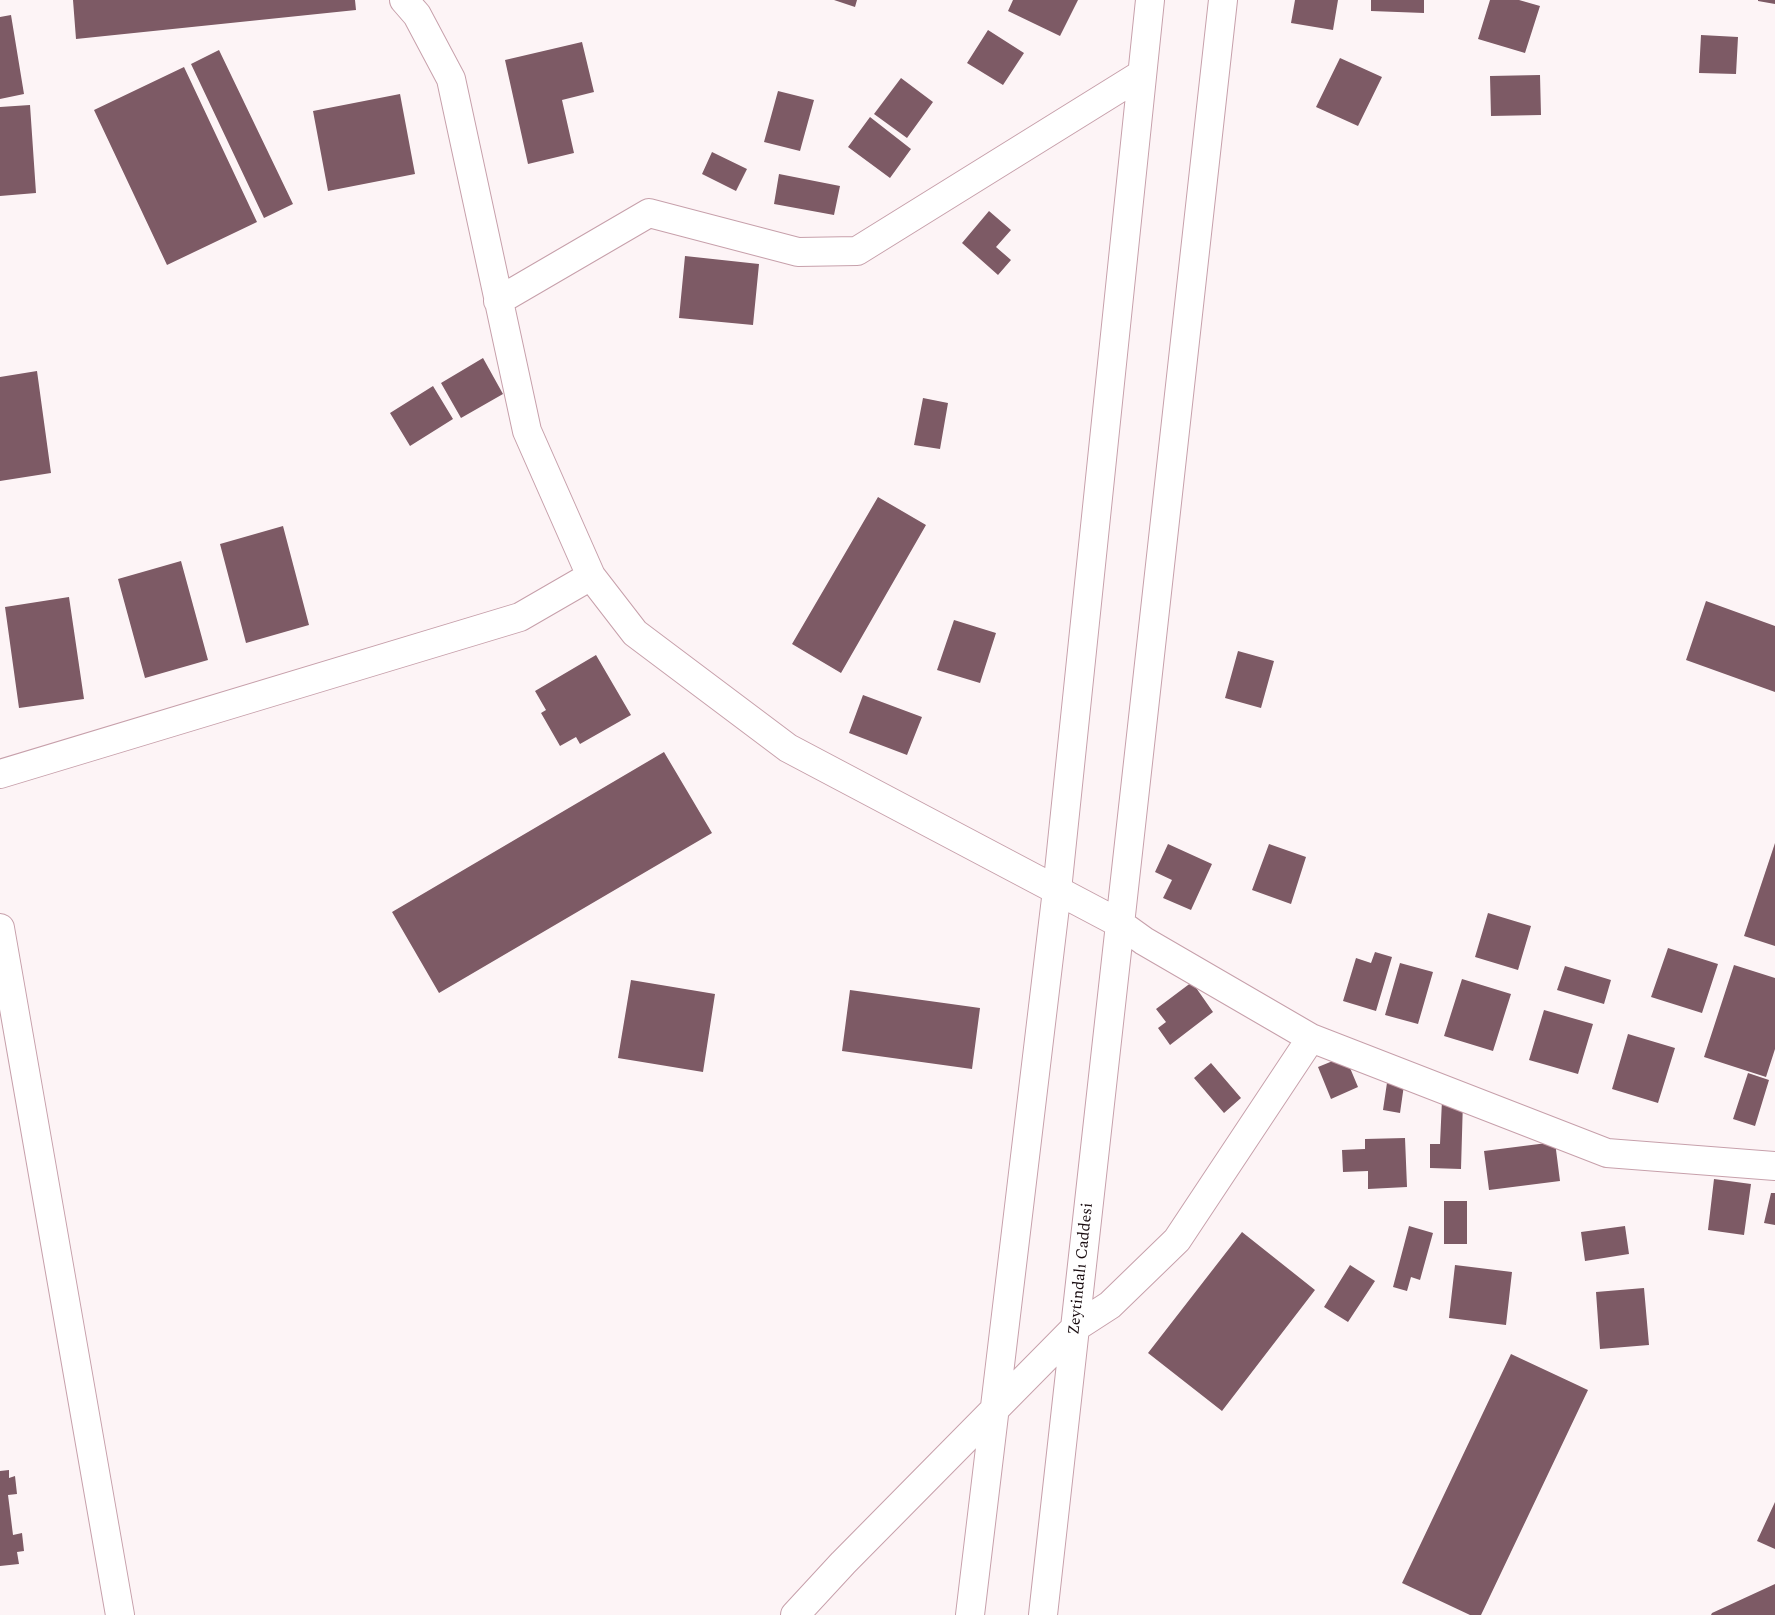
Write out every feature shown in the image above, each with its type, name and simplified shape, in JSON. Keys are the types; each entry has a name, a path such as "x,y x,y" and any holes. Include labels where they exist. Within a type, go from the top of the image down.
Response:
{"street":[{"path":"404,0 417,15 451,79 526,431 591,576 635,633 788,748 1119,923 1144,941 1311,1038 1607,1153 1775,1166"},
{"path":"970,1615 1057,890 1150,0"},
{"name":"Zeytindalı Caddesi","path":"1043,1615 1223,0"},
{"path":"498,301 649,213 798,252 857,251 1142,74"},
{"path":"0,774 520,617 591,576"},
{"path":"0,928 120,1615"},
{"path":"795,1615 1076,1327 1110,1305 1177,1240 1311,1038"}],"building":[{"path":"73,0 355,0 356,10 76,39"},
{"path":"834,0 857,0 855,7"},
{"path":"1013,0 1078,0 1060,36 1008,11"},
{"path":"1295,0 1338,0 1333,30 1291,23"},
{"path":"1371,0 1424,0 1424,13 1371,11"},
{"path":"1490,0 1519,0 1540,6 1525,53 1478,39"},
{"path":"1775,0 1775,4 1758,1"},
{"path":"11,15 24,94 0,99 0,17"},
{"path":"988,30 1024,53 1003,85 967,63"},
{"path":"1701,35 1738,37 1736,74 1699,73"},
{"path":"582,42 594,92 562,100 574,153 528,164 505,60"},
{"path":"219,50 293,204 264,218 191,64"},
{"path":"1340,58 1382,77 1358,126 1316,107"},
{"path":"184,67 257,222 167,265 94,110"},
{"path":"1540,75 1541,115 1491,116 1490,76"},
{"path":"901,78 933,102 907,138 874,114"},
{"path":"778,91 814,100 800,151 764,142"},
{"path":"400,94 415,174 328,191 313,111"},
{"path":"30,105 36,193 0,196 0,107"},
{"path":"870,117 911,149 890,178 848,147"},
{"path":"712,152 747,169 736,191 702,174"},
{"path":"779,174 840,186 834,215 774,204"},
{"path":"989,211 1011,230 996,247 1011,260 998,275 962,243"},
{"path":"685,256 759,264 753,325 679,318"},
{"path":"483,358 503,394 461,418 441,383"},
{"path":"37,371 51,473 0,481 0,377"},
{"path":"433,386 453,419 410,446 390,413"},
{"path":"923,398 948,403 940,449 914,445"},
{"path":"878,497 926,525 841,673 792,644"},
{"path":"283,526 309,625 246,643 220,544"},
{"path":"181,561 208,660 145,678 118,579"},
{"path":"69,597 84,699 19,708 5,607"},
{"path":"1706,601 1775,626 1775,692 1686,660"},
{"path":"954,620 996,633 980,683 937,670"},
{"path":"1238,651 1274,661 1261,708 1225,698"},
{"path":"596,655 631,715 580,744 576,737 560,746 541,713 546,710 535,691"},
{"path":"863,695 922,717 907,755 849,733"},
{"path":"664,752 712,833 439,993 392,912"},
{"path":"1775,843 1775,946 1744,936"},
{"path":"1168,844 1212,864 1191,910 1163,898 1172,880 1155,872"},
{"path":"1269,844 1306,857 1291,904 1252,890"},
{"path":"1488,913 1531,926 1518,970 1475,957"},
{"path":"1668,948 1718,964 1702,1013 1651,997"},
{"path":"1375,952 1392,957 1376,1011 1343,1001 1356,958 1371,963"},
{"path":"1400,963 1433,972 1418,1024 1385,1015"},
{"path":"1734,965 1775,978 1775,1049 1766,1077 1704,1057"},
{"path":"1565,966 1611,980 1604,1004 1557,990"},
{"path":"1462,979 1511,994 1493,1051 1444,1036"},
{"path":"631,980 715,994 703,1072 618,1058"},
{"path":"1192,982 1213,1012 1170,1045 1158,1028 1166,1022 1156,1009"},
{"path":"850,990 980,1008 972,1069 842,1051"},
{"path":"1544,1010 1593,1024 1578,1074 1529,1060"},
{"path":"1628,1034 1675,1048 1658,1103 1612,1089"},
{"path":"1345,1056 1358,1087 1331,1099 1318,1067"},
{"path":"1211,1063 1241,1098 1224,1113 1194,1078"},
{"path":"1748,1073 1769,1080 1755,1126 1733,1119"},
{"path":"1388,1076 1405,1078 1400,1113 1383,1110"},
{"path":"1442,1100 1463,1100 1461,1169 1430,1168 1430,1144 1440,1144"},
{"path":"1405,1138 1407,1187 1368,1189 1368,1171 1343,1172 1342,1150 1365,1149 1365,1139"},
{"path":"1555,1142 1560,1181 1489,1190 1484,1151"},
{"path":"1714,1179 1751,1184 1744,1235 1708,1230"},
{"path":"1771,1193 1775,1193 1775,1225 1764,1223"},
{"path":"1444,1201 1467,1201 1467,1244 1444,1244"},
{"path":"1409,1226 1433,1233 1420,1280 1411,1277 1407,1291 1393,1287"},
{"path":"1625,1226 1629,1254 1585,1261 1581,1232"},
{"path":"1242,1232 1315,1290 1222,1411 1148,1353"},
{"path":"1350,1265 1375,1281 1348,1322 1324,1307"},
{"path":"1455,1265 1512,1272 1506,1325 1449,1318"},
{"path":"1644,1288 1649,1345 1600,1349 1596,1292"},
{"path":"1511,1354 1588,1390 1481,1615 1470,1615 1402,1583"},
{"path":"9,1470 9,1478 15,1476 17,1494 8,1495 13,1535 22,1533 24,1551 17,1552 19,1564 0,1566 0,1471"},
{"path":"1775,1502 1775,1549 1757,1541"},
{"path":"1775,1584 1775,1615 1711,1615 1712,1613"}]}
